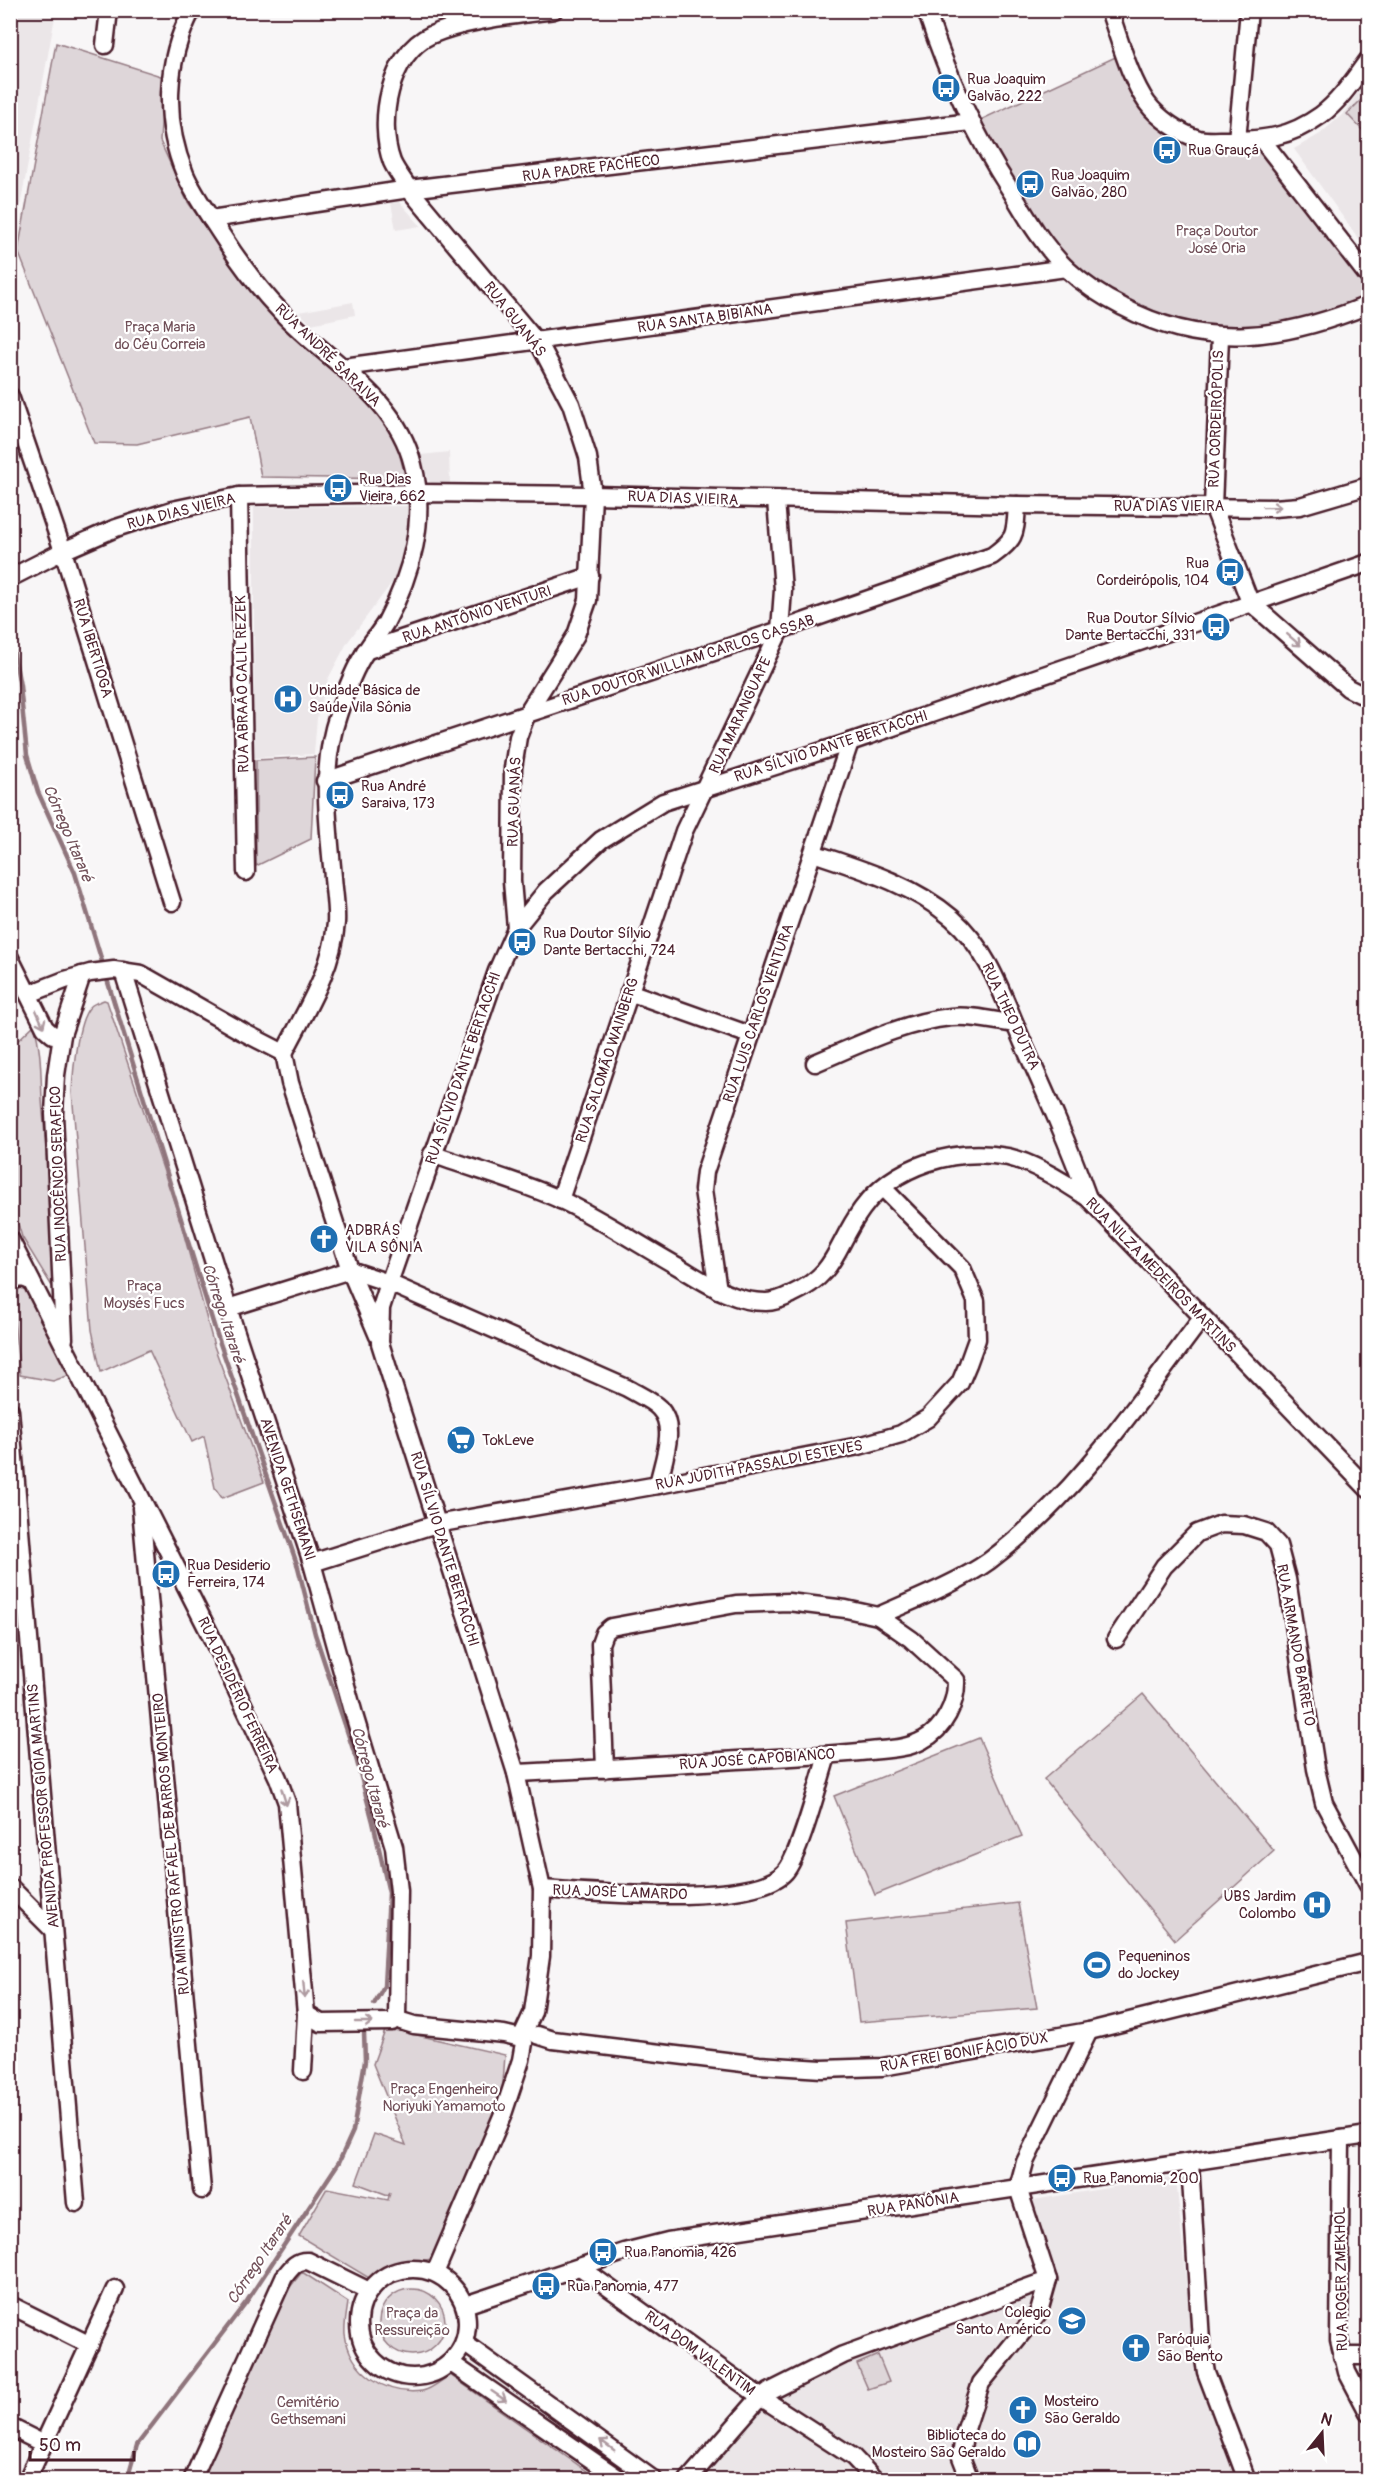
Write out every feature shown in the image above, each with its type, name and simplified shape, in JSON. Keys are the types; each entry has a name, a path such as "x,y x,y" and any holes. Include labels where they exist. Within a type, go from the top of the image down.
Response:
{"street":[{"path":"105,45 109,10"},
{"name":"RUA ANDRÉ SARAIVA","path":"192,10 185,23 174,59 169,99 174,141 186,176 240,262 283,314 381,403 403,435 413,463 420,494 414,555 385,624 365,651 352,676 337,716 328,751 325,781 336,921 331,957 284,1053"},
{"name":"RUA GUANÁS","path":"516,928 512,881 513,768 518,738 527,713 576,635 588,600 593,495 588,457 571,404 536,341 409,189 393,162 387,136 387,97 398,69 415,46 429,36 449,28 527,12 554,10"},
{"path":"926,10 971,122 992,162 1033,226 1066,268 1110,301 1141,317 1174,329 1220,337 1284,332 1322,322 1368,305"},
{"path":"1109,10 1134,76 1147,103 1160,116 1183,132 1200,140 1262,140 1303,127 1340,98 1368,60"},
{"path":"1237,140 1249,10"},
{"name":"RUA PADRE PACHECO","path":"211,219 409,189 971,122"},
{"path":"1262,140 1368,276"},
{"name":"RUA SANTA BIBIANA","path":"344,367 1066,268"},
{"name":"RUA CORDEIRÓPOLIS","path":"1220,337 1213,506 1250,602"},
{"name":"RUA IBERTIOGA","path":"10,396 63,551 172,902"},
{"name":"RUA DIAS VIEIRA","path":"10,578 63,551 116,528 172,510 238,496 593,495 1017,505 1274,508 1300,506 1368,486"},
{"name":"RUA ABRAÃO CALIL REZEK","path":"238,496 246,873"},
{"name":"RUA MARANGUAPE","path":"705,786 780,630 783,590 776,500"},
{"name":"RUA DOUTOR WILLIAM CARLOS CASSAB","path":"325,781 780,630 992,556 1009,544 1015,532 1017,505"},
{"name":"RUA SÍLVIO DANTE BERTACCHI","path":"435,2273 503,2114 529,2037 541,1956 542,1889 516,1773 380,1342 381,1308 432,1154 497,971 516,928 546,891 601,840 663,802 705,786 850,742 1368,563"},
{"name":"RUA ANTÔNIO VENTURI","path":"365,651 590,576"},
{"path":"1250,602 1348,688 1368,695"},
{"name":"RUA LUIS CARLOS VENTURA","path":"718,1290 703,1190 705,1172 850,742"},
{"name":"RUA SALOMÃO WAINBERG","path":"560,1200 684,831 705,786"},
{"name":"RUA THEO DUTRA","path":"813,853 876,874 928,901 953,918 988,963 1069,1145 1088,1198"},
{"path":"10,958 45,1029 53,1035 62,1035"},
{"path":"27,992 34,992 86,974 119,970 141,974 284,1053 290,1083 350,1270 380,1342"},
{"name":"AVENIDA GETHSEMANI","path":"119,970 312,1563 394,1847 399,1891 399,2022"},
{"name":"RUA INOCÊNCIO SERAFICO","path":"64,1343 54,1114 56,1075 62,1035 86,974"},
{"path":"65,980 72,990 74,1000"},
{"path":"629,993 750,1035"},
{"path":"815,1063 880,1036 927,1021 953,1017 1015,1024"},
{"name":"RUA NILZA MEDEIROS MARTINS","path":"432,1154 560,1200 718,1290 751,1301 769,1302 807,1288 824,1274 835,1259 862,1208 883,1188 920,1164 946,1156 1009,1157 1061,1179 1088,1198 1368,1489"},
{"name":"RUA JUDITH PASSALDI ESTEVES","path":"312,1563 436,1524 658,1485 859,1446 901,1434 928,1418 960,1383 977,1339 976,1301 963,1268 883,1188"},
{"name":"RUA DESIDÉRIO FERREIRA","path":"10,1239 210,1634 278,1778 287,1803 306,2014 303,2071"},
{"path":"228,1308 350,1270 388,1283 627,1388 659,1407 666,1418 669,1430 658,1485"},
{"path":"10,1281 22,1278 31,1281"},
{"path":"41,1299 63,1302"},
{"path":"605,1769 600,1644 604,1633 610,1627 736,1604 757,1603 788,1602 846,1609 878,1616 929,1593 987,1562 1050,1509 1105,1446 1202,1318"},
{"name":"AVENIDA PROFESSOR GIOIA MARTINS","path":"10,1410 76,2203"},
{"name":"RUA MINISTRO RAFAEL DE BARROS MONTEIRO","path":"140,1498 202,2190"},
{"name":"RUA ARMANDO BARRETO","path":"1116,1639 1164,1566 1197,1533 1221,1524 1245,1525 1266,1532 1278,1545 1287,1579 1316,1769 1324,1803 1368,1885"},
{"name":"RUA JOSÉ CAPOBIANCO","path":"516,1773 827,1756 905,1747 929,1737 936,1732 948,1715 957,1690 956,1680 911,1639 878,1616"},
{"name":"RUA JOSÉ LAMARDO","path":"542,1889 669,1897 736,1891 776,1880 786,1871 795,1855 827,1756"},
{"path":"10,1887 53,1930"},
{"name":"RUA FREI BONIFÁCIO DUX","path":"306,2014 321,2022 399,2022 759,2065 822,2069 882,2067 1089,2031 1368,1962"},
{"path":"970,2480 961,2457 964,2435 981,2383 1039,2312 1048,2280 1018,2188 1025,2162 1089,2031"},
{"name":"RUA PANÔNIA","path":"465,2305 668,2241 1368,2135"},
{"name":"RUA ROGER ZMEKHOL","path":"1341,2139 1339,2340 1347,2372 1368,2412"},
{"path":"1190,2163 1201,2341 1206,2372 1247,2480"},
{"path":"192,2480 284,2277 291,2267 301,2261 308,2261 369,2291"},
{"name":"RUA DOM VALENTIM","path":"580,2267 762,2398 853,2457 875,2480"},
{"path":"421,2269 435,2273 453,2286 465,2305 468,2324 464,2343 451,2363 434,2373 414,2377 394,2374 377,2364 365,2348 359,2329 360,2309 369,2291 379,2280 399,2271 421,2269"},
{"path":"688,2480 755,2403 762,2398 843,2355 1048,2280"},
{"path":"27,2480 42,2443 116,2289"},
{"path":"10,2305 90,2345"},
{"path":"464,2343 654,2480"},
{"path":"1342,2356 1368,2356"},
{"path":"451,2363 621,2480"},
{"path":"10,2427 42,2443"}],"shaded area":[{"path":"10,11 56,11 11,246"},
{"path":"1368,79 1368,252 1294,149 1320,134 1342,115"},
{"path":"400,202 421,226 396,230 391,203"},
{"path":"353,302 355,315 311,324 299,312"},
{"path":"449,452 450,484 433,484 428,480 421,455"},
{"path":"411,506 407,543 396,577 347,643 328,679 317,718 314,754 254,758 254,507"},
{"name":"Colegio Santo Américo","path":"1176,2177 1193,2356 1210,2411 1236,2479 701,2480 763,2403 845,2361 1052,2271 1033,2200"}],"green space":[{"name":"Praça Maria do Céu Correia","path":"56,43 164,77 160,141 187,201 230,262 330,363 394,433 406,479 261,477 250,417 137,444 94,443 18,251"},
{"name":"Praça Doutor José Oria","path":"1124,53 1132,76 1184,135 1262,141 1368,275 1368,304 1282,331 1170,326 1068,267 976,122"},
{"path":"1368,93 1368,132 1366,134 1347,114"},
{"path":"315,757 311,839 256,866 256,760"},
{"name":"Praça Moysés Fucs","path":"104,1000 107,1001 180,1220 214,1346 264,1482 222,1498 215,1488 204,1436 192,1442 149,1350 101,1372 92,1330 72,1092 73,1072 82,1022 91,1006"},
{"path":"34,1025 40,1058 58,1296 22,1237 11,1201 10,1048"},
{"path":"17,1285 30,1288 30,1298 70,1375 53,1381 20,1375 11,1295"},
{"path":"1143,1694 1274,1851 1175,1940 1044,1779"},
{"path":"979,1738 1022,1836 875,1895 834,1796"},
{"path":"1018,1903 1037,2008 859,2022 846,1923"},
{"name":"Praça Engenheiro Noriyuki Yamamoto","path":"386,2028 505,2055 502,2097 433,2259 400,2263 369,2278 299,2236 327,2188 388,2200 390,2192 388,2195 356,2183 374,2134 406,2145 373,2064"},
{"name":"Cemitério Gethsemani","path":"302,2272 348,2302 345,2334 348,2347 362,2370 372,2378 383,2385 408,2392 433,2387 450,2375 598,2479 202,2479 286,2292"},
{"name":"Praça da Ressureição","path":"412,2289 425,2291 440,2304 445,2322 443,2335 430,2350 412,2355 399,2353 384,2340 379,2322 381,2309 394,2294"},
{"path":"878,2355 889,2382 868,2389 857,2364"}],"waterway":[{"name":"Córrego Itararé","path":"10,632 20,686 27,755 38,792 75,873 104,968"},
{"name":"Córrego Itararé","path":"106,976 215,1329 298,1567 315,1634 356,1758 373,1822 389,1893 384,1986 374,2004"},
{"name":"Córrego Itararé","path":"127,2480 137,2445 247,2301 339,2162 353,2131 365,2061 364,2032"}],"place":[{"name":"Rua Joaquim Galvão, 222","path":"946,88"},
{"name":"Rua Grauçá","path":"1167,150"},
{"name":"Rua Joaquim Galvão, 280","path":"1030,184"},
{"name":"Rua Dias Vieira, 662","path":"338,488"},
{"name":"Rua Cordeirópolis, 104","path":"1230,572"},
{"name":"Rua Doutor Sílvio Dante Bertacchi, 331","path":"1216,627"},
{"name":"Unidade Básica de Saúde Vila Sônia","path":"288,699"},
{"name":"Rua André Saraiva, 173","path":"340,795"},
{"name":"Rua Doutor Sílvio Dante Bertacchi, 724","path":"522,942"},
{"name":"ADBRÁS VILA SÔNIA","path":"324,1239"},
{"name":"TokLeve","path":"461,1440"},
{"name":"Rua Desiderio Ferreira, 174","path":"166,1574"},
{"name":"UBS Jardim Colombo","path":"1317,1905"},
{"name":"Pequeninos do Jockey","path":"1097,1965"},
{"name":"Rua Panomia, 200","path":"1062,2178"},
{"name":"Rua Panomia, 426","path":"603,2252"},
{"name":"Rua Panomia, 477","path":"546,2286"},
{"name":"Colegio Santo Américo","path":"1072,2321"},
{"name":"Paróquia São Bento","path":"1136,2348"},
{"name":"Mosteiro São Geraldo","path":"1023,2410"},
{"name":"Biblioteca do Mosteiro São Geraldo","path":"1027,2444"}]}
